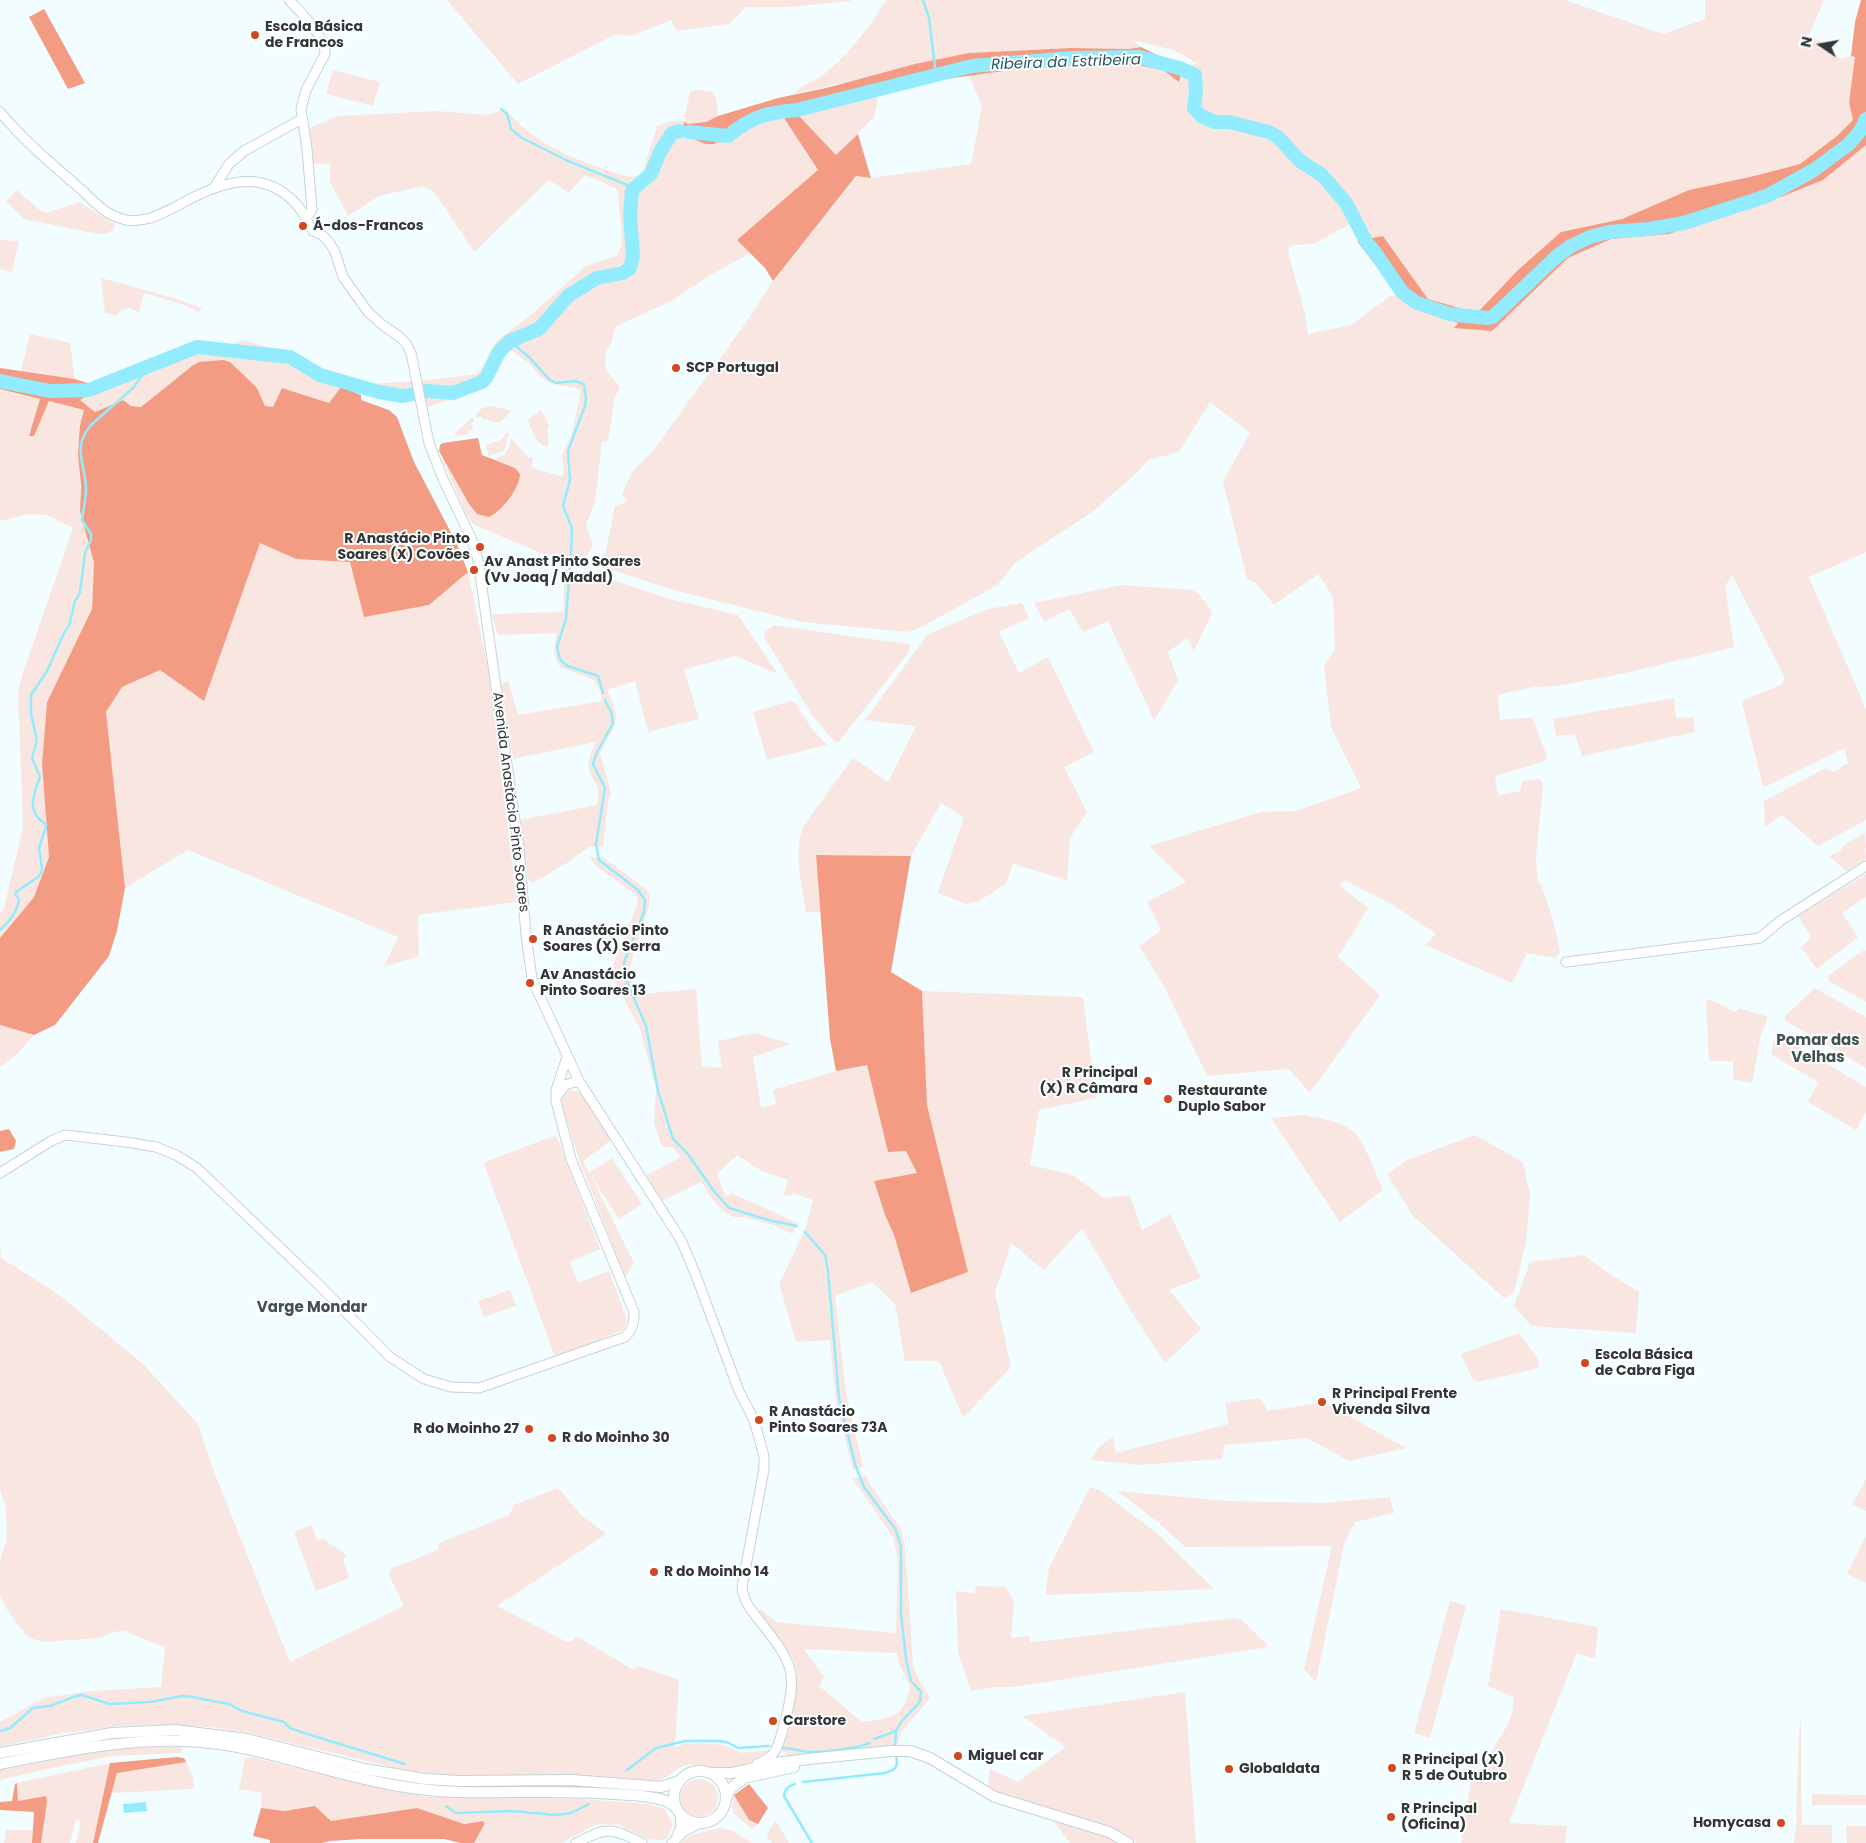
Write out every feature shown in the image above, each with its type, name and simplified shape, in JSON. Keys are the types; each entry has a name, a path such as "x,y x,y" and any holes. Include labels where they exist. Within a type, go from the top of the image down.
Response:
{"main road":[{"path":"0,1753 112,1733 175,1730 247,1739 365,1769 425,1779 468,1781 572,1780 661,1787 679,1781"},
{"path":"0,1764 100,1745 136,1741 183,1740 234,1746 363,1779 410,1788 456,1792 570,1792 659,1798 669,1802 691,1822 698,1824 715,1818 722,1810 730,1789 744,1774 775,1763 891,1751 918,1753 995,1796 1108,1832 1128,1843"},
{"path":"678,1811 674,1794 679,1781 685,1775 693,1772 744,1774 844,1756"},
{"path":"710,1773 722,1783 726,1799"}],"street":[{"path":"290,0 319,36 325,49 306,90 302,104 302,119 307,149 309,213"},
{"path":"0,112 13,127 63,174 111,215 129,220 156,217 224,183 234,182 264,184 283,192 309,213"},
{"path":"213,188 229,164 244,151 302,119"},
{"name":"Avenida Anastácio Pinto Soares","path":"309,213 313,231 322,235 329,242 335,252 343,277 368,312 380,324 400,338 407,345 411,353 418,398 432,453 470,537 478,560 519,849 530,969 532,979 573,1071"},
{"path":"1566,962 1760,938 1780,921 1866,866"},
{"path":"0,1173 51,1141 65,1136 144,1145 165,1150 197,1168 390,1357 424,1379 451,1387 479,1388 625,1337 634,1324 634,1312 572,1159 556,1102 556,1090 567,1057"},
{"path":"560,1078 565,1073 573,1071 575,1082 681,1240 739,1391 754,1420 760,1439 764,1456 764,1469 742,1587 746,1604 778,1645 787,1660 792,1676 789,1704 775,1763"},
{"path":"556,1102 562,1088 575,1082"},
{"path":"778,1744 780,1755 793,1761"},
{"path":"744,1774 774,1754 778,1744"},
{"path":"674,1842 681,1826 678,1811"},
{"path":"674,1842 687,1828 698,1824"},
{"path":"576,1843 597,1832 606,1830 618,1832 642,1843"}],"shaded area":[{"path":"447,0 851,1 790,7 746,7 729,24 677,31 671,20 631,36 616,34 518,84"},
{"path":"886,0 1565,0 1663,34 1705,19 1705,0 1824,0 1808,37 1830,45 1840,59 1851,56 1855,57 1849,102 1854,120 1837,136 1800,164 1689,190 1622,219 1561,232 1518,270 1477,313 1428,299 1384,237 1360,240 1350,224 1316,243 1290,246 1288,252 1305,314 1308,334 1351,325 1390,296 1398,295 1433,315 1459,324 1455,327 1492,331 1568,258 1611,239 1669,234 1736,210 1781,197 1823,180 1866,145 1866,552 1809,577 1866,709 1866,820 1818,846 1782,815 1765,827 1764,801 1826,768 1833,772 1848,763 1844,748 1767,786 1763,786 1742,703 1743,700 1781,685 1785,678 1732,575 1725,586 1734,647 1621,674 1557,686 1533,687 1498,695 1500,720 1532,717 1547,756 1545,761 1495,776 1498,795 1520,791 1523,781 1540,779 1543,784 1536,857 1538,882 1541,885 1555,927 1560,953 1555,958 1527,953 1512,983 1425,945 1436,934 1393,905 1344,880 1340,886 1368,908 1338,957 1380,995 1310,1093 1289,1069 1207,1076 1165,988 1139,946 1161,930 1147,902 1186,882 1149,846 1261,812 1296,811 1361,788 1331,727 1324,666 1335,649 1333,597 1318,574 1274,605 1256,583 1247,579 1223,481 1250,433 1210,402 1179,452 1149,460 1092,512 1016,562 997,585 922,627 908,632 802,622 673,590 612,570 604,560 615,506 627,502 622,494 632,472 652,452 747,321 773,281 857,176 871,178 971,164 982,106 969,76 1041,66 1137,65 1163,70 1179,82 1183,68 1197,63 1173,50 1133,40 1141,47 1129,49 1071,48 969,53 794,94 823,75 850,50 873,21"},
{"path":"1861,0 1866,0 1866,145 1823,180 1781,197 1736,210 1669,234 1611,239 1568,258 1492,331 1454,328 1458,323 1433,315 1398,295 1357,241 1383,236 1428,299 1477,313 1518,270 1561,232 1622,219 1689,190 1800,164 1837,136 1853,120 1849,102 1855,57 1851,56 1855,22"},
{"path":"44,9 85,83 68,89 29,17"},
{"path":"1141,47 1183,68 1179,82 1163,70 1137,65 1041,66 946,79 872,93 796,113 836,155 858,134 871,178 856,176 773,281 765,268 737,240 818,170 782,115 757,120 714,144 705,144 682,134 684,122 688,124 706,122 718,116 778,98 826,88 915,64 969,53 1071,48 1129,49"},
{"path":"333,70 380,82 373,106 326,94"},
{"path":"690,91 712,92 716,98 718,116 706,122 688,124 714,144 757,120 782,115 818,171 737,240 750,253 712,274 669,302 615,327 611,344 606,351 605,369 620,387 615,397 608,441 602,442 595,502 586,525 593,545 588,554 577,562 541,553 474,525 467,516 442,459 445,460 469,504 477,514 520,474 515,468 495,460 504,455 510,446 511,438 529,458 533,459 532,468 561,476 564,473 562,455 572,433 581,391 577,388 552,384 540,376 530,364 510,349 500,359 489,382 466,395 427,407 421,381 476,374 481,370 492,347 498,340 532,314 586,266 616,256 622,243 616,188 585,175 569,193 549,180 474,252 434,192 423,186 379,196 348,216 330,182 330,164 312,163 310,128 338,116 436,111 488,115 506,109 519,123 547,144 578,159 632,177 640,174 644,168 657,126 670,121 684,121"},
{"path":"872,93 877,94 874,117 836,156 795,113 813,110"},
{"path":"17,190 38,209 46,213 79,202 115,224 113,230 97,234 24,219 6,201"},
{"path":"0,240 19,241 12,272 0,269"},
{"path":"101,278 171,297 202,308 198,312 185,305 144,293 139,312 130,308 122,310 116,316 105,313"},
{"path":"30,334 70,343 75,379 21,371"},
{"path":"245,340 311,362 345,380 370,384 412,381 414,397 372,397 341,387 329,403 282,388 273,407 265,406 257,388 192,366 141,407 131,406 123,400 95,412 80,400 100,387 88,383 190,347 190,343 229,345"},
{"path":"223,360 230,362 257,388 265,406 273,407 282,388 329,403 341,387 361,395 361,400 389,410 397,417 414,462 456,542 468,572 429,605 364,617 350,562 296,559 260,543 204,701 160,670 122,687 106,712 125,888 117,931 109,956 55,1025 34,1035 0,1025 0,938 34,897 49,857 42,764 47,702 92,609 94,563 80,511 81,486 78,454 80,425 84,410 49,401 34,436 29,436 40,399 0,389 0,368 75,379 100,387 80,400 95,412 123,400 131,406 141,407 192,366 199,362"},
{"path":"0,389 40,399 29,436 34,436 49,401 84,410 80,425 80,511 94,563 92,609 47,702 42,764 49,857 34,897 0,938 0,913 4,908 23,827 18,692 73,528 47,515 28,514 0,521"},
{"path":"492,406 512,411 499,423 483,419 481,416 476,418 476,415 482,408"},
{"path":"541,410 549,425 547,429 549,446 537,440 528,420"},
{"path":"473,417 475,421 472,423 473,429 468,431 468,434 455,436 455,433"},
{"path":"508,432 510,434 504,451 488,456 486,445 499,441"},
{"path":"478,438 482,455 515,468 520,474 517,486 509,498 500,509 489,517 477,514 469,504 439,451 440,445 443,443"},
{"path":"260,543 296,559 350,561 429,605 468,572 490,678 517,902 418,915 419,956 384,967 398,937 188,850 125,888 106,712 122,687 160,670 204,701"},
{"path":"565,569 591,573 670,599 738,615 778,674 736,656 684,669 699,719 648,732 635,681 607,690 616,716 613,729 600,753 611,793 608,802 603,847 589,847 567,863 533,883 528,880 520,820 597,805 598,789 589,770 590,756 595,742 513,759 501,684 508,681 518,715 602,701 600,691 594,680 560,667 554,650 557,633 498,635 492,614 563,612"},
{"path":"1121,585 1192,590 1204,600 1212,613 1194,651 1187,638 1168,652 1178,681 1154,720 1108,621 1083,632 1069,609 1044,622 1034,603"},
{"path":"1022,603 1029,618 999,632 1019,673 1048,657 1094,752 1064,767 1087,812 1070,838 1067,880 1013,864 1006,884 977,902 966,904 938,893 964,817 941,803 911,856 816,855 820,912 806,912 799,857 799,846 804,825 853,758 888,782 916,726 865,720 928,634 988,609"},
{"path":"774,625 910,645 908,653 838,743 833,740 812,715 764,637 764,633"},
{"path":"1674,698 1676,718 1693,717 1695,732 1582,756 1575,734 1556,736 1553,719"},
{"path":"794,701 812,729 827,745 767,760 753,712"},
{"path":"1865,833 1866,859 1846,871 1829,856 1840,851 1844,845"},
{"path":"816,855 911,856 891,972 922,991 927,1105 968,1272 911,1293 894,1235 874,1181 917,1173 906,1151 888,1152 867,1065 836,1071 830,1039"},
{"path":"589,857 603,857 646,889 650,896 649,906 629,969 630,977 642,994 696,989 702,1066 722,1068 718,1041 755,1033 791,1044 753,1057 761,1108 776,1104 773,1090 836,1071 867,1065 888,1152 906,1151 917,1173 874,1182 894,1235 911,1293 968,1272 927,1105 922,991 1083,997 1096,1098 1039,1110 1030,1165 1073,1175 1104,1198 1130,1195 1142,1230 1170,1214 1201,1278 1169,1290 1201,1329 1165,1363 1129,1308 1082,1228 1044,1270 1011,1243 995,1292 1011,1367 963,1418 939,1361 905,1361 895,1304 872,1282 835,1296 846,1393 863,1467 853,1470 836,1403 830,1340 796,1342 780,1287 780,1282 806,1227 813,1200 793,1193 791,1196 784,1195 788,1180 762,1171 737,1155 717,1174 726,1197 731,1193 798,1223 793,1234 776,1226 730,1215 718,1206 701,1182 662,1201 647,1175 681,1157 673,1147 662,1147 654,1123 656,1089 640,1029 616,984 613,971 614,962 638,900 635,894 596,866"},
{"path":"1866,874 1866,897 1842,913 1858,937 1817,969 1801,947 1811,937 1798,916"},
{"path":"1864,950 1866,951 1866,1002 1829,981 1828,976"},
{"path":"1815,988 1866,1017 1866,1068 1785,1020 1785,1016"},
{"path":"1709,999 1736,1012 1739,1008 1768,1017 1761,1035 1752,1083 1733,1079 1733,1061 1709,1061 1706,1000"},
{"path":"0,1025 34,1035 18,1053 0,1068"},
{"path":"1776,1034 1866,1087 1866,1112 1856,1130 1808,1102 1818,1082 1771,1054"},
{"path":"569,1090 580,1092 611,1140 583,1161 589,1173 612,1158 642,1204 619,1219 590,1174 634,1263 625,1277 581,1164 561,1104 561,1096"},
{"path":"1302,1115 1338,1123 1356,1134 1366,1151 1383,1190 1340,1222 1271,1118"},
{"path":"9,1129 16,1141 14,1149 0,1152 0,1131"},
{"path":"556,1135 600,1249 570,1262 578,1283 609,1271 627,1320 624,1329 559,1356 554,1354 484,1164"},
{"path":"1475,1135 1523,1162 1530,1194 1526,1242 1514,1292 1505,1299 1413,1216 1387,1174 1407,1160"},
{"path":"0,1241 1,1258 57,1293 143,1364 198,1424 215,1474 290,1662 404,1606 389,1575 390,1569 438,1550 439,1543 509,1515 514,1505 558,1488 582,1516 606,1534 497,1606 565,1641 571,1642 576,1636 634,1670 639,1666 679,1680 675,1748 683,1744 701,1743 723,1745 742,1753 770,1750 752,1762 729,1768 715,1769 695,1765 683,1766 658,1781 548,1776 457,1776 408,1771 250,1733 209,1727 168,1725 119,1726 59,1734 0,1747 0,1722 43,1698 92,1691 161,1687 165,1647 124,1631 112,1632 101,1638 43,1642 33,1639 25,1634 6,1608 0,1594 0,1560 7,1540 6,1508 0,1489"},
{"path":"1584,1255 1639,1292 1636,1333 1531,1326 1514,1306 1530,1262"},
{"path":"510,1290 516,1306 484,1317 478,1301"},
{"path":"1519,1333 1539,1361 1538,1368 1479,1382 1473,1380 1461,1354"},
{"path":"1260,1398 1268,1411 1324,1402 1406,1448 1349,1461 1307,1438 1225,1445 1222,1459 1138,1465 1091,1460 1098,1448 1113,1437 1116,1453 1229,1424 1225,1403"},
{"path":"866,1475 869,1483 901,1529 905,1548 913,1665 930,1698 901,1732 898,1744 879,1748 790,1757 782,1751 795,1693 795,1664 784,1644 758,1615 760,1609 776,1622 896,1633 898,1560 893,1537 853,1479","holes":["804,1649 897,1653 899,1663 910,1687 904,1705 899,1711 888,1718 862,1722 819,1686 824,1677"]},
{"path":"1866,1479 1866,1511 1852,1505"},
{"path":"1090,1487 1099,1490 1158,1534 1214,1589 1045,1595 1049,1568"},
{"path":"1117,1491 1227,1501 1323,1503 1390,1497 1394,1513 1355,1522 1344,1544 1316,1682 1304,1669 1332,1546 1185,1547 1159,1523"},
{"path":"312,1525 317,1540 323,1539 344,1553 346,1557 343,1559 349,1578 316,1591 294,1532"},
{"path":"1866,1536 1866,1583 1847,1574"},
{"path":"977,1586 1006,1587 1014,1601 1011,1638 1029,1636 1030,1642 1234,1618 1242,1620 1269,1647 1014,1687 996,1687 971,1691 958,1652 956,1591 974,1593"},
{"path":"1450,1601 1466,1606 1430,1738 1414,1733"},
{"path":"1501,1609 1598,1627 1595,1659 1577,1653 1509,1823 1567,1826 1565,1843 1461,1843 1470,1787 1475,1772 1484,1774 1489,1757 1512,1714 1513,1697 1488,1686"},
{"path":"1185,1692 1196,1843 1137,1843 1112,1827 1002,1794 988,1787 990,1769 1018,1782 1066,1747 1022,1716"},
{"path":"1801,1720 1802,1825 1832,1825 1832,1843 1794,1843 1797,1820 1799,1732"},
{"path":"182,1747 181,1753 112,1756 0,1780 0,1770 105,1750"},
{"path":"251,1757 387,1790 429,1797 583,1799 648,1804 665,1809 673,1825 667,1838 661,1840 648,1839 619,1825 603,1824 595,1825 561,1843 474,1843 484,1825 483,1821 464,1824 417,1808 331,1821 315,1806 284,1811 261,1808 262,1793 239,1789 245,1758"},
{"path":"184,1758 186,1762 117,1773 98,1843 93,1843 110,1763"},
{"path":"186,1762 193,1778 194,1789 111,1793 117,1773"},
{"path":"110,1763 93,1843 76,1843 81,1822 76,1819 70,1843 41,1843 46,1797 18,1801 17,1783"},
{"path":"699,1779 712,1785 718,1798 712,1811 699,1817 686,1811 680,1798 686,1785"},
{"path":"17,1783 18,1801 46,1796 47,1802 41,1843 32,1843 34,1812 0,1810 0,1802 12,1801 15,1784"},
{"path":"749,1784 768,1808 758,1824 749,1820 734,1795"},
{"path":"1812,1794 1866,1795 1866,1805 1812,1805"},
{"path":"734,1795 749,1820 758,1824 752,1829 733,1813"},
{"path":"315,1806 331,1821 417,1808 464,1824 484,1821 484,1825 474,1843 461,1843 444,1839 361,1839 322,1843 270,1843 270,1840 253,1836 261,1808 284,1811"},
{"path":"1056,1820 1105,1836 1118,1843 1070,1843 1055,1823"},
{"path":"775,1821 789,1843 773,1843 768,1839 767,1834"},
{"path":"1846,1826 1866,1826 1866,1843 1847,1843"},
{"path":"720,1828 733,1831 752,1843 680,1843 692,1835"},
{"path":"6,1830 33,1830 32,1843 4,1843"}],"water":[{"path":"146,1802 147,1811 124,1813 123,1804"}],"waterway":[{"path":"923,0 929,18 935,67 940,74"},
{"name":"Ribeira da Estribeira","path":"689,132 728,136 745,124 768,114 797,110 972,66 1073,58 1139,57 1179,68 1195,75 1194,108 1201,116 1215,122 1229,122 1269,132 1278,137 1300,161 1322,175 1346,203 1367,243 1402,292 1415,302 1449,314 1488,318 1493,317 1556,257 1571,246 1590,237 1609,232 1649,229 1684,223 1767,196 1814,170 1849,144 1861,130 1866,119"},
{"path":"501,109 507,114 511,129 522,138 566,160 627,185 632,190"},
{"name":"Ribeira da Estribeira","path":"0,381 50,391 89,390 197,347 290,357 320,375 379,392 403,396 427,391 453,393 482,382 486,378 499,352 510,341 539,329 569,295 597,278 623,273 630,268 633,255 630,215 632,190 651,174 660,152 672,133 680,131"},
{"path":"510,341 530,358 550,380 556,383 575,381 584,384 585,406 568,451 570,480 563,506 572,528 571,555 566,619 557,647 560,659 567,666 598,676 603,693"},
{"path":"0,930 10,920 17,908 19,899 15,894 16,892 38,877 42,868 39,848 46,824 40,820 33,809 35,790 40,777 32,758 37,741 31,714 31,695 47,671 69,626 75,601 80,593 85,553 91,540 91,534 82,520 86,497 81,457 82,441 91,425 133,388 150,364"},
{"path":"605,700 611,712 613,723 597,752 593,764 605,788 596,844 599,860 638,890 645,900 644,912 624,962 624,975 646,1026 658,1091 673,1139 688,1154 713,1190 729,1208 768,1220 797,1226"},
{"path":"805,1232 825,1255 839,1398 855,1464 864,1487 896,1530 901,1547 901,1613 906,1659 911,1681"},
{"path":"874,1739 896,1731 901,1722 920,1701 921,1692 913,1683"},
{"path":"0,1731 10,1728 33,1708 50,1706 76,1696 82,1695 109,1704 150,1702 182,1696 229,1704 242,1711 284,1722 290,1728 304,1733 405,1764"},
{"path":"895,1745 896,1731"},
{"path":"627,1770 656,1748 685,1741 720,1741 738,1748 769,1746"},
{"path":"783,1748 810,1752 848,1748 870,1743"},
{"path":"803,1782 885,1773 895,1767 897,1763 896,1756"},
{"path":"795,1784 787,1788 784,1796 812,1843"},
{"path":"446,1806 456,1813 512,1811 556,1815 571,1813 589,1804"}],"place":[{"name":"Escola Básica de Francos","path":"255,35"},
{"name":"Á-dos-Francos","path":"303,226"},
{"name":"SCP Portugal","path":"676,368"},
{"name":"R Anastácio Pinto Soares (X) Covões","path":"480,547"},
{"name":"Av Anast Pinto Soares (Vv Joaq / Madal)","path":"474,570"},
{"name":"R Anastácio Pinto Soares (X) Serra","path":"533,939"},
{"name":"Av Anastácio Pinto Soares 13","path":"530,983"},
{"name":"R Principal (X) R Câmara","path":"1148,1081"},
{"name":"Restaurante Duplo Sabor","path":"1168,1099"},
{"name":"Escola Básica de Cabra Figa","path":"1585,1363"},
{"name":"R Principal Frente Vivenda Silva","path":"1322,1402"},
{"name":"R Anastácio Pinto Soares 73A","path":"759,1420"},
{"name":"R do Moinho 27","path":"529,1429"},
{"name":"R do Moinho 30","path":"552,1438"},
{"name":"R do Moinho 14","path":"654,1572"},
{"name":"Carstore","path":"773,1721"},
{"name":"Miguel car","path":"958,1756"},
{"name":"R Principal (X) R 5 de Outubro","path":"1392,1768"},
{"name":"Globaldata","path":"1229,1769"},
{"name":"R Principal (Oficina)","path":"1391,1817"},
{"name":"Homycasa","path":"1781,1823"}],"district":[{"name":"Pomar das Velhas","path":"1818,1050"},
{"name":"Varge Mondar","path":"312,1308"}]}
